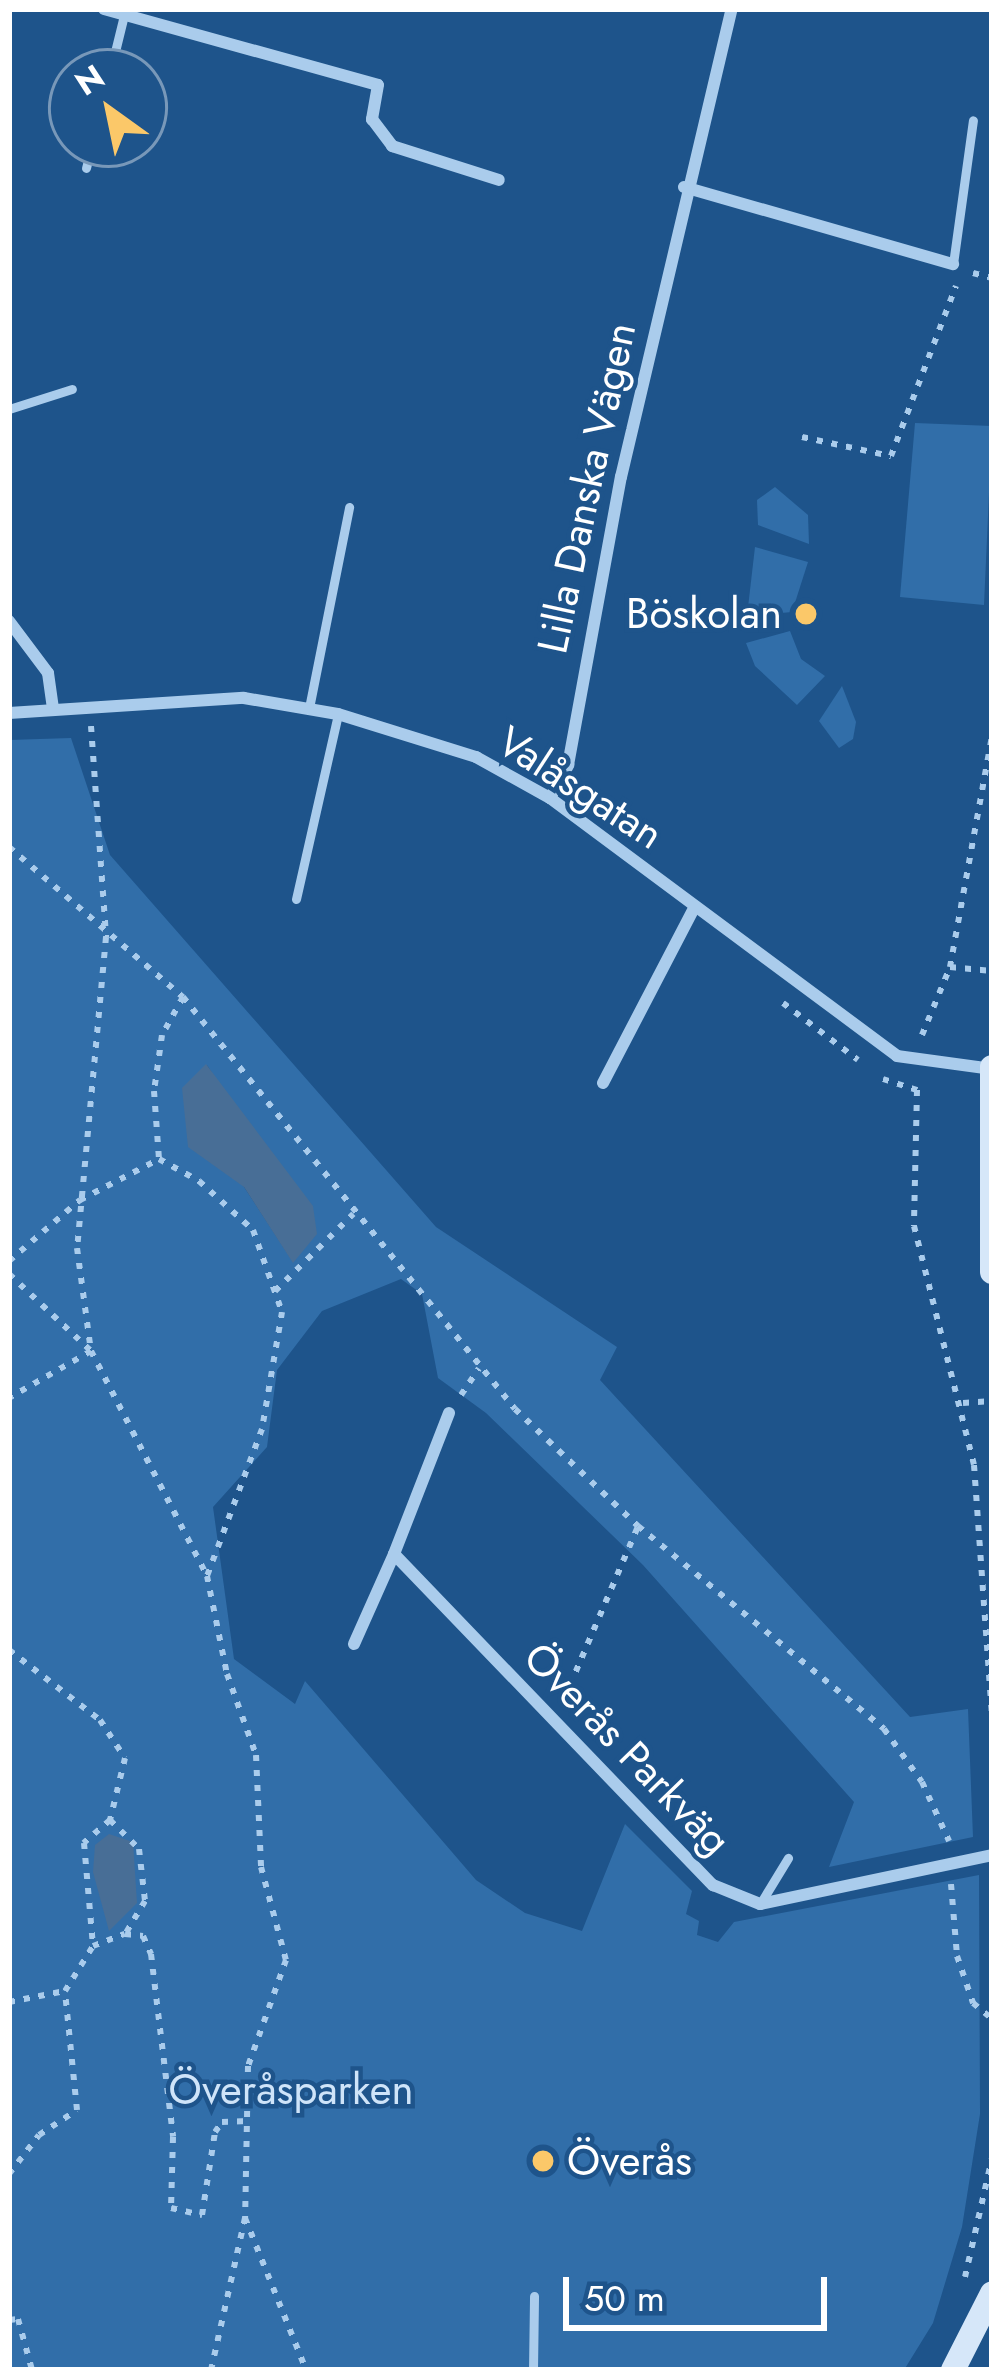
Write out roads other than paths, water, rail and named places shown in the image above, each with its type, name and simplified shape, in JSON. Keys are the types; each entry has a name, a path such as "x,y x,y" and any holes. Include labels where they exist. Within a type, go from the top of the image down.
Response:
{"street":[{"path":"104,9 378,85 372,119 392,146 499,180"},
{"name":"Lilla Danska Vägen","path":"550,798 568,765 684,187 732,9"},
{"path":"684,187 953,264"},
{"path":"9,621 48,673 53,709"},
{"name":"Valåsgatan","path":"9,713 164,698 309,708 476,757 550,798 897,1056 992,1068"},
{"path":"603,1083 695,906"},
{"path":"992,1068 992,1272"},
{"path":"354,1644 449,1413"},
{"name":"Överås Parkväg","path":"394,1554 713,1886 760,1904"},
{"path":"760,1904 992,1855"},
{"path":"953,2370 992,2293"}],"lane":[{"path":"116,48 124,15"},
{"path":"953,264 973,120"},
{"path":"9,409 72,389"},
{"path":"309,708 349,507"},
{"path":"296,899 338,714"},
{"path":"760,1904 788,1858"},
{"path":"533,2370 534,2296"}],"place":[{"name":"Böskolan","path":"806,614"},
{"name":"Överås","path":"543,2161"}],"park label":[{"name":"Överåsparken","path":"291,2090"}]}
